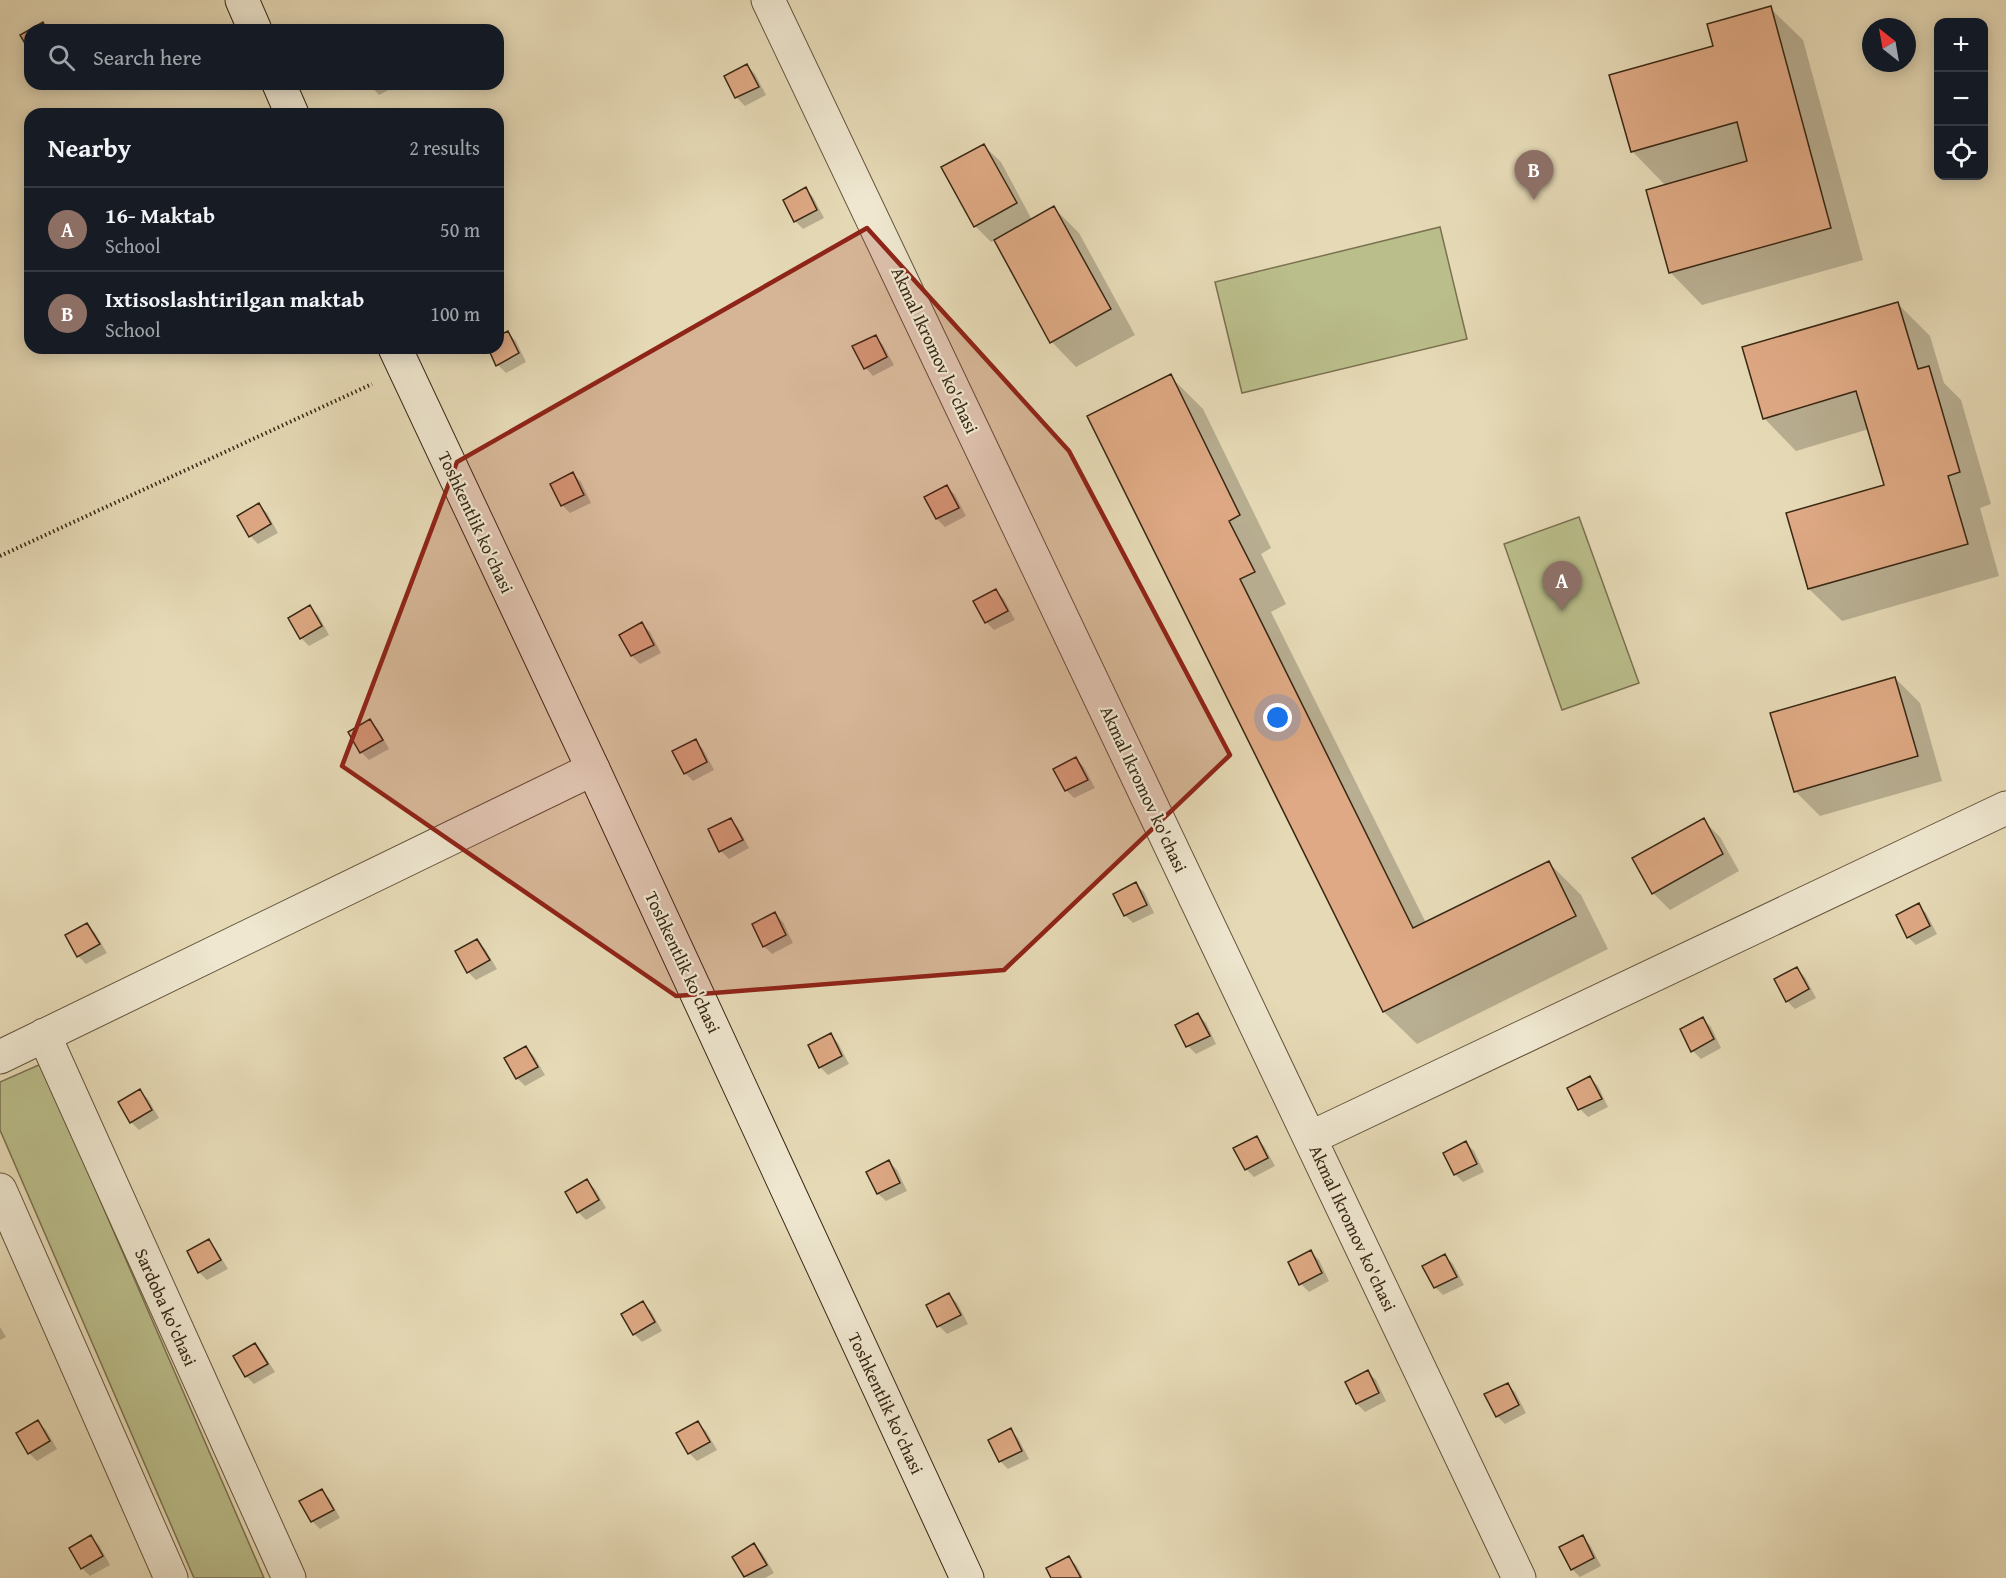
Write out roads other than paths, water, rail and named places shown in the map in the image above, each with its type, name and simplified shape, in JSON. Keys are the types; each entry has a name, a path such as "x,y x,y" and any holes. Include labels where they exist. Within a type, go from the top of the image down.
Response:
{"street":[{"path":"242,0 252,24"},
{"name":"Akmal Ikromov ko'chasi","path":"768,0 1520,1578"},
{"path":"282,90 289,108"},
{"name":"Toshkentlik ko'chasi","path":"399,358 593,769 967,1578"},
{"path":"0,1057 593,769"},
{"path":"1310,1138 2006,808"},
{"name":"Sardoba ko'chasi","path":"44,1035 289,1578"},
{"path":"0,1190 171,1578"}],"place":[{"name":"Ixtisoslashtirilgan maktab","path":"1534,200"},
{"name":"16- Maktab","path":"1562,611"}]}
